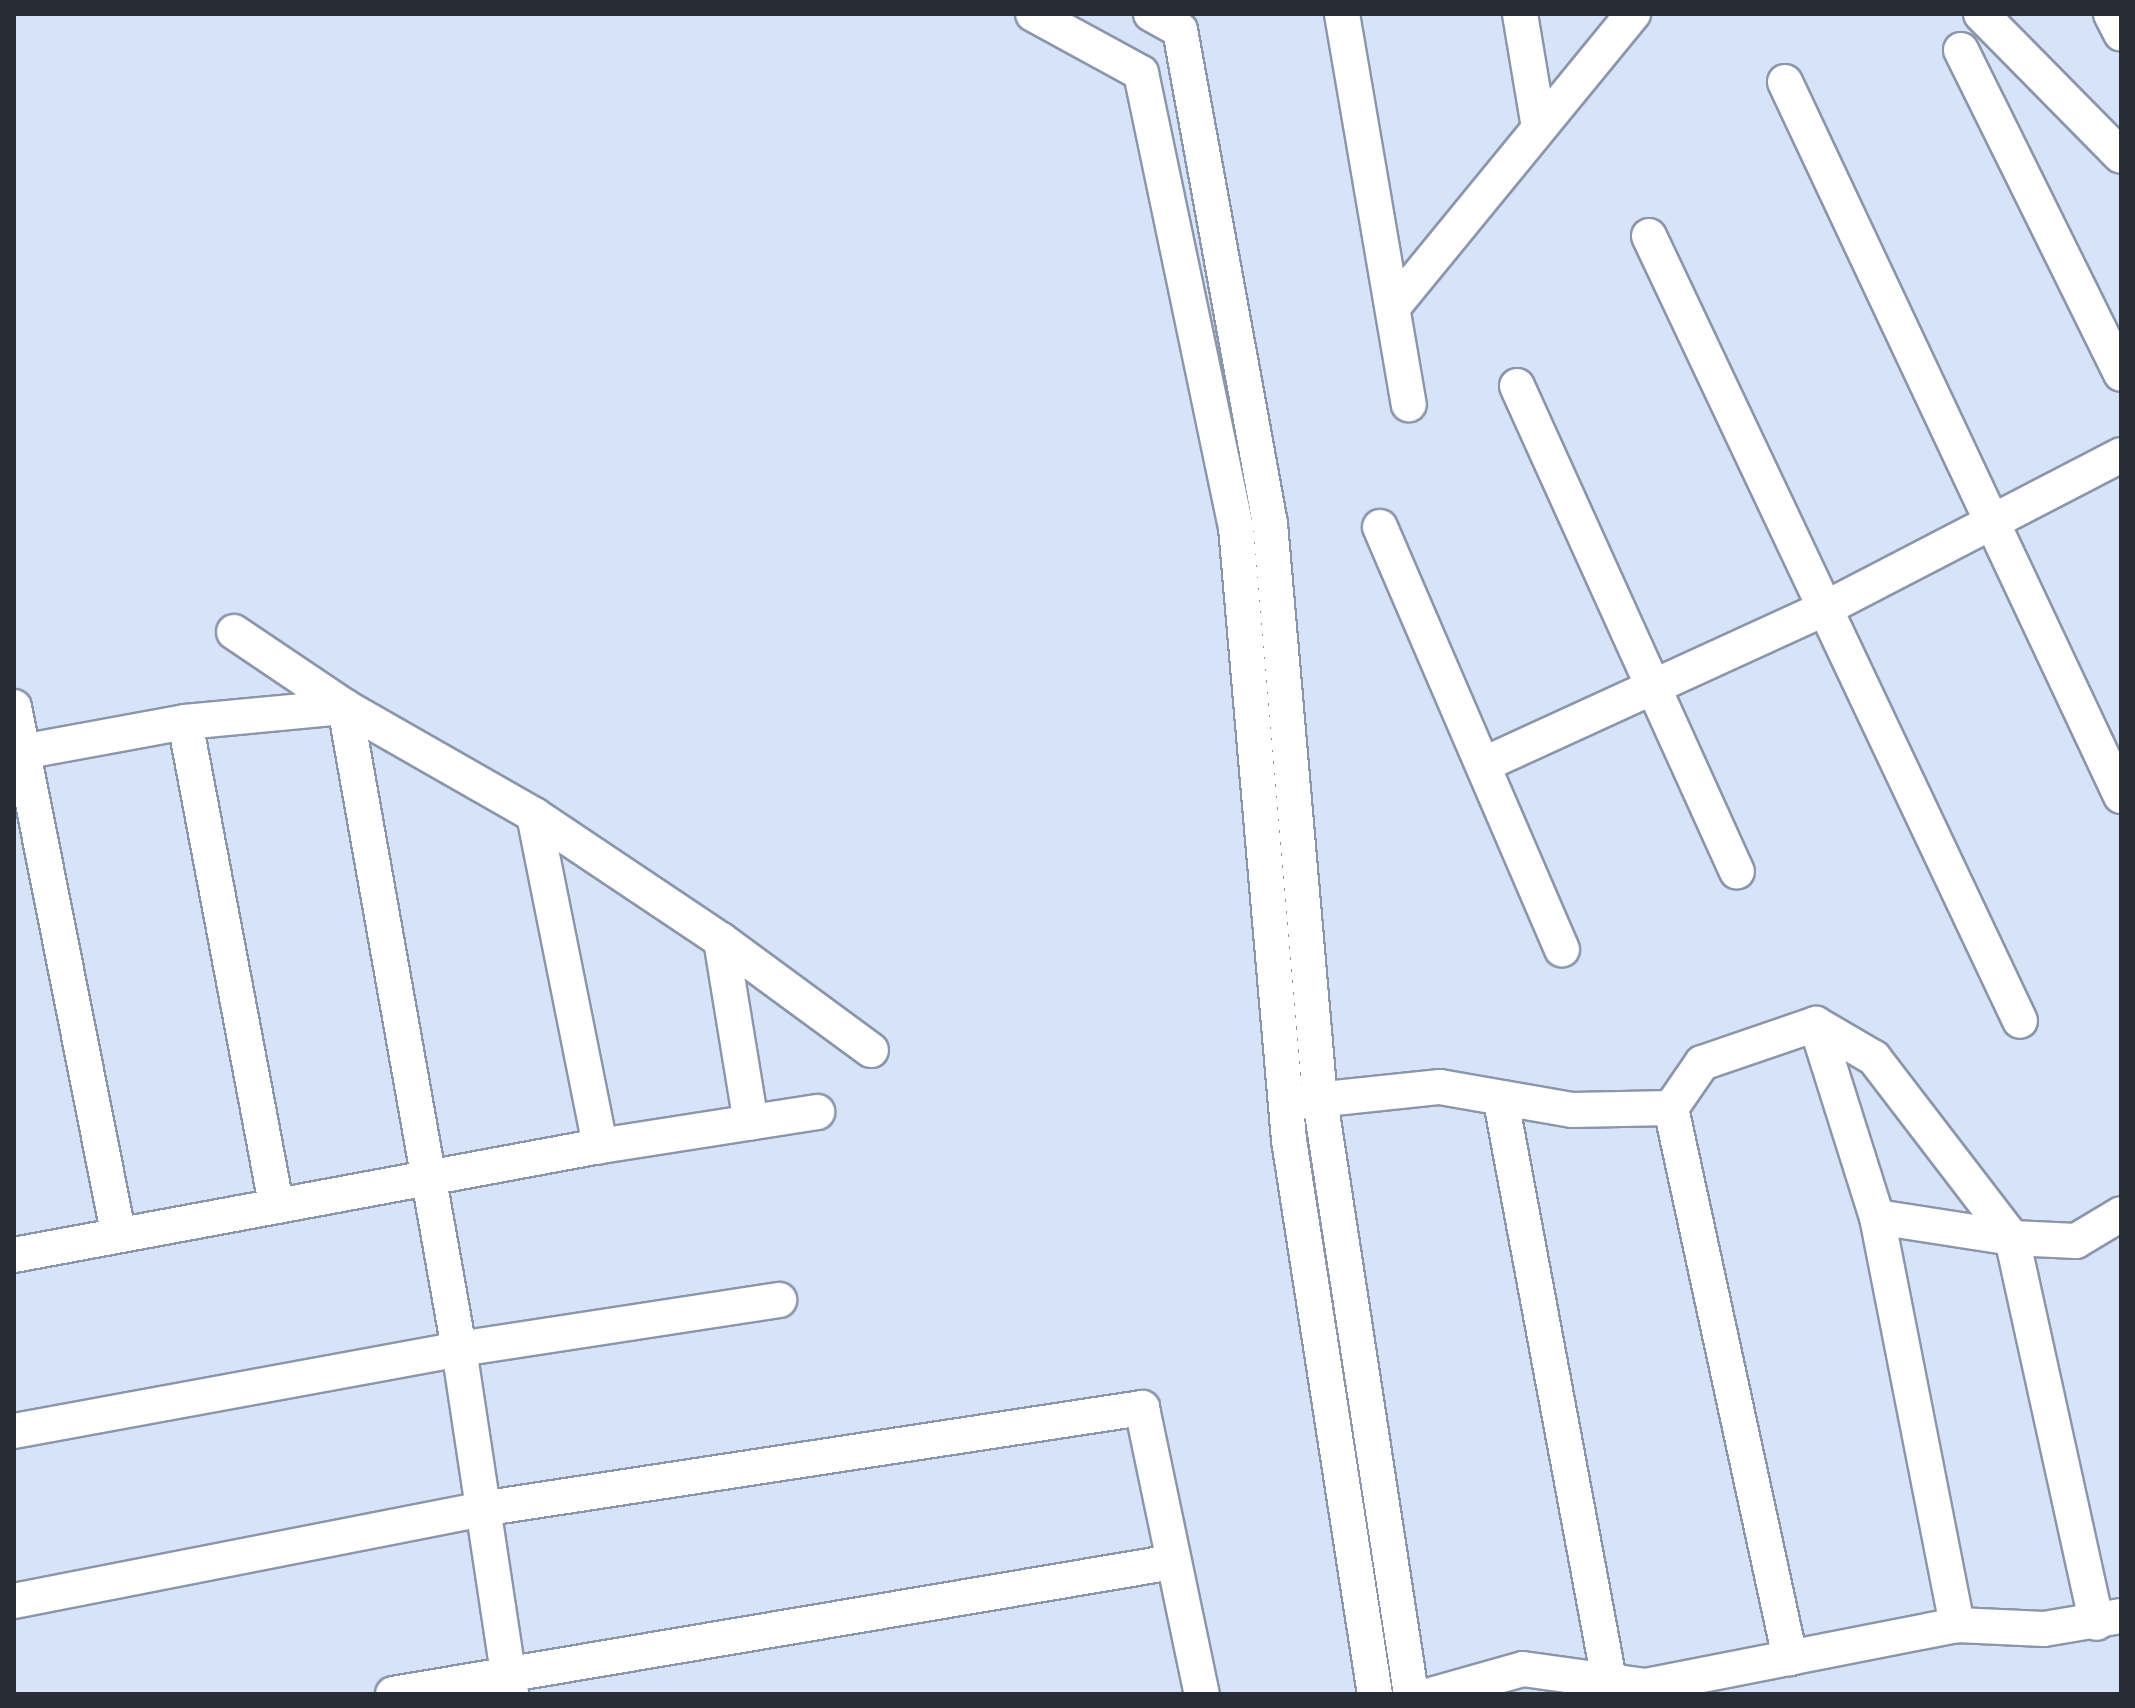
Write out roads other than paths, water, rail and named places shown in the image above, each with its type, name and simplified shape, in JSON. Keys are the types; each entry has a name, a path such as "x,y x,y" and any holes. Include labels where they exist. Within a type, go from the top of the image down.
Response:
{"street":[{"path":"1033,14 1141,73"},
{"path":"1342,14 1409,404"},
{"path":"1520,14 1539,127"},
{"path":"1393,307 1633,14"},
{"path":"1981,14 2121,156"},
{"path":"2111,14 2121,34"},
{"path":"1173,19 1141,73 1236,527 1285,1103 1375,1694"},
{"path":"1173,19 1270,524 1320,1100 1411,1694"},
{"path":"1961,50 2121,374"},
{"path":"1785,82 2121,796"},
{"path":"1649,236 2020,1021"},
{"path":"1517,386 1737,872"},
{"path":"1485,764 1826,608 2121,455"},
{"path":"1380,527 1485,764 1562,950"},
{"path":"234,632 345,707 534,815 721,940 871,1050"},
{"path":"14,707 118,1232"},
{"path":"22,752 185,722 345,707"},
{"path":"345,707 459,1349 481,1509 510,1682"},
{"path":"185,722 276,1205"},
{"path":"534,815 600,1146"},
{"path":"721,940 751,1123"},
{"path":"1816,1024 1877,1217 1957,1625"},
{"path":"1434,1694 1523,1669 1646,1686 1790,1658 1957,1625 2044,1629 2109,1620 2012,1238 1874,1058 1816,1024 1702,1063 1671,1108 1790,1658"},
{"path":"1285,1103 1440,1087 1501,1101 1572,1110 1671,1108"},
{"path":"1501,1101 1609,1680"},
{"path":"14,1255 118,1232 429,1181 600,1146 817,1112"},
{"path":"1877,1217 2012,1238 2076,1241 2121,1214"},
{"path":"14,1431 459,1349 779,1300"},
{"path":"14,1601 481,1509 1142,1408 1202,1694"},
{"path":"393,1694 510,1682 1173,1562"}]}
